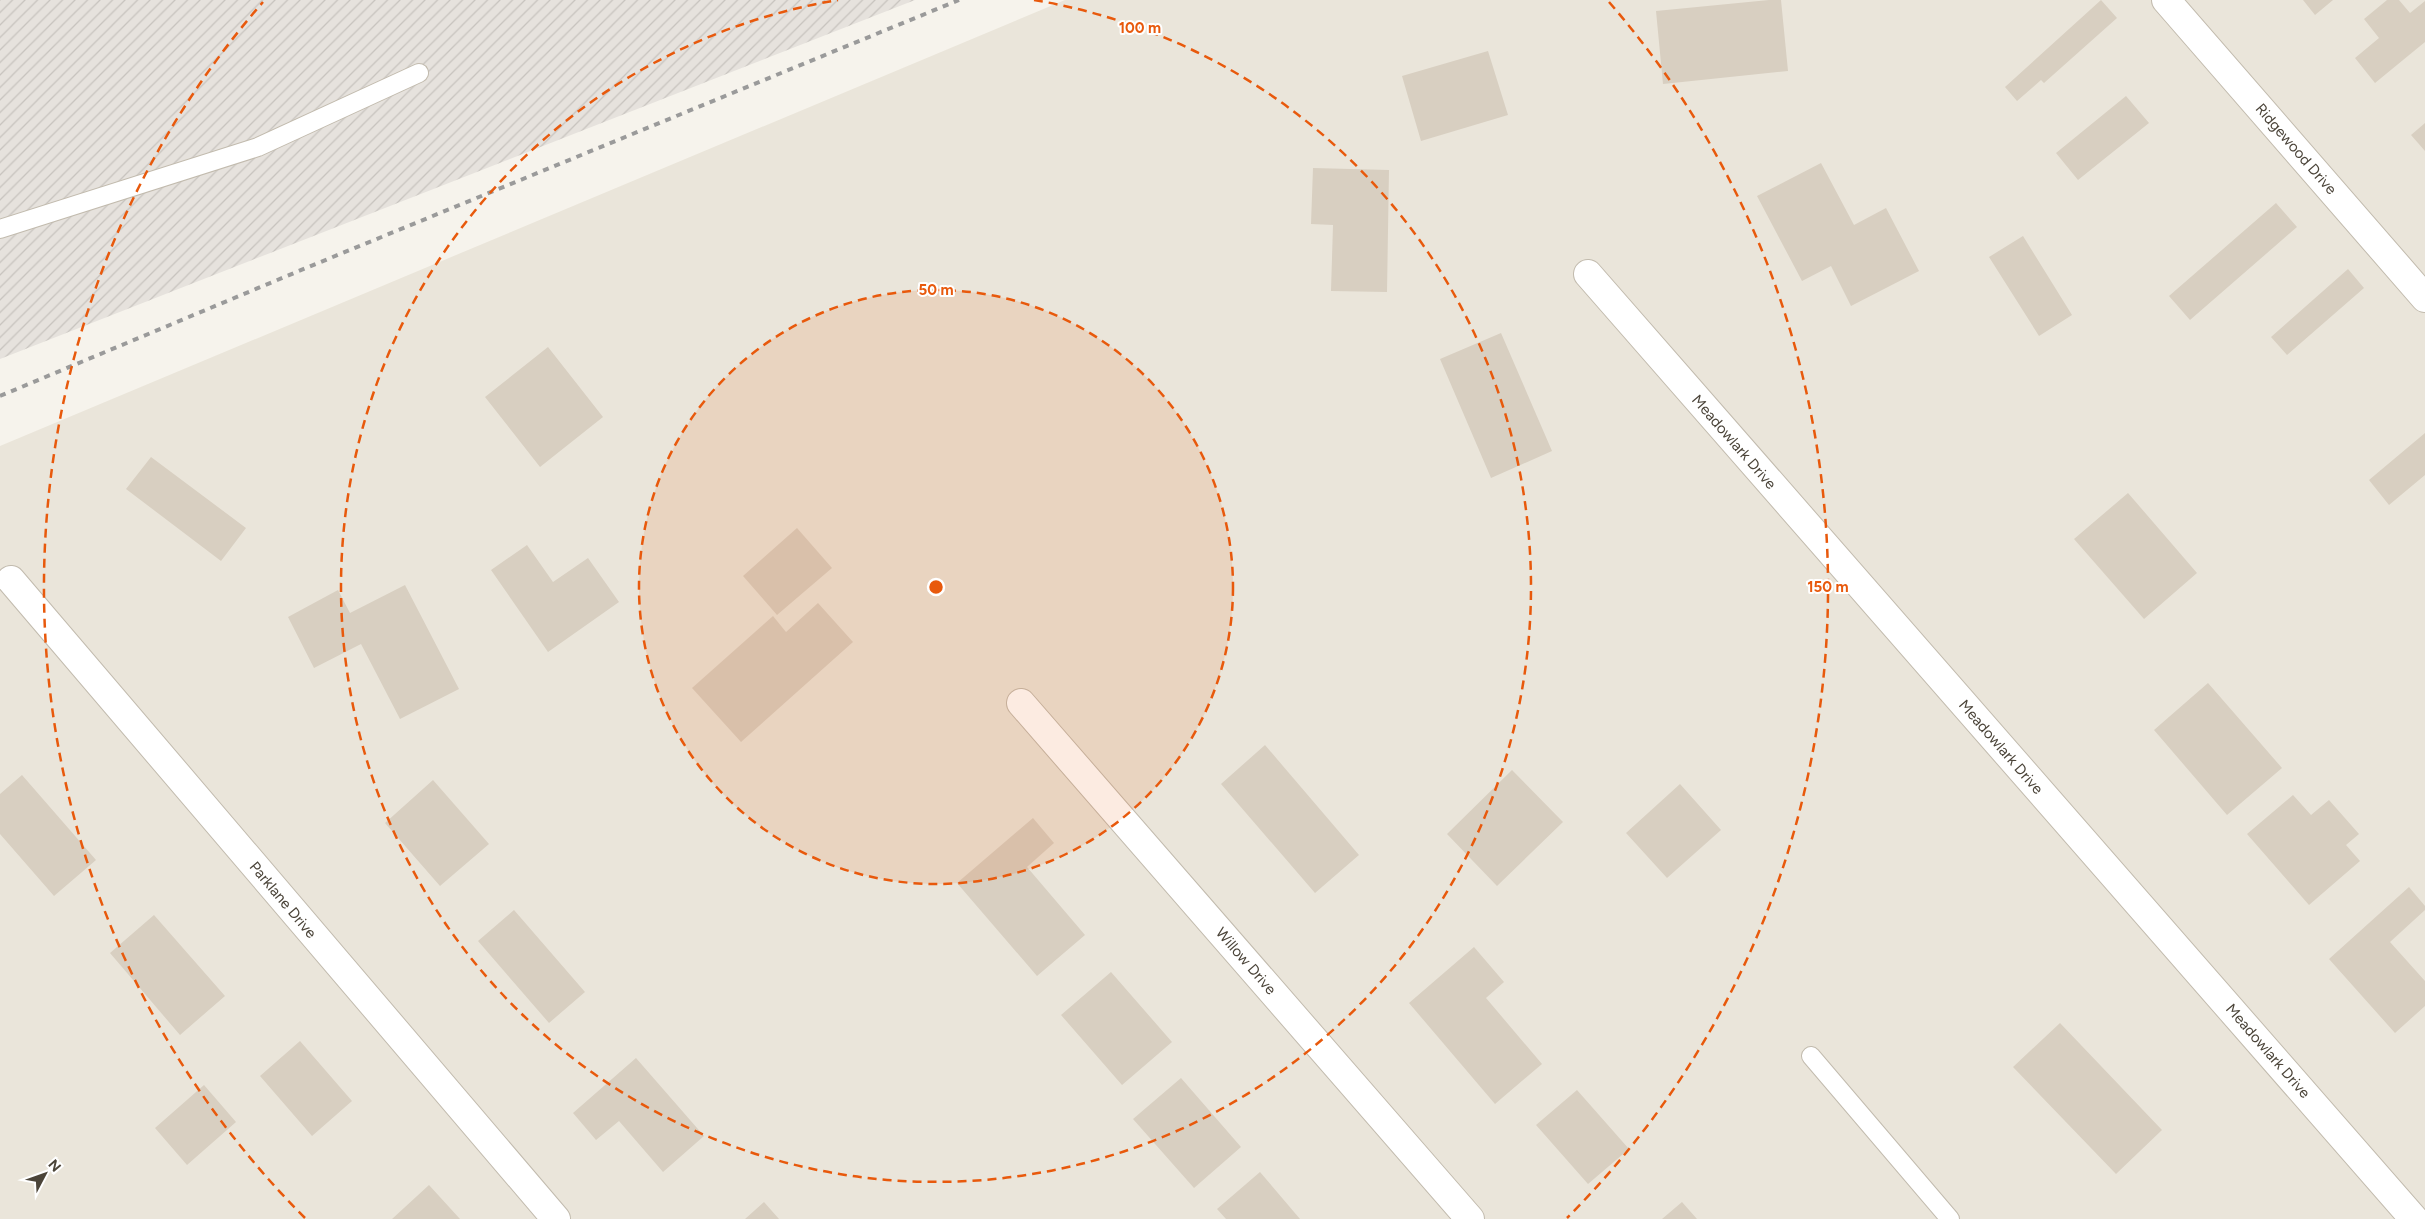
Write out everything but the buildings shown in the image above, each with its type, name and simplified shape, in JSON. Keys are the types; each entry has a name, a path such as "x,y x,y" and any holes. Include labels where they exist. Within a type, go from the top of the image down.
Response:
{"street":[{"name":"Ridgewood Drive","path":"2166,0 2425,298"},
{"name":"Meadowlark Drive","path":"1588,274 2414,1219"},
{"name":"Parklane Drive","path":"12,580 556,1219"},
{"name":"Willow Drive","path":"1021,703 1470,1219"}],"lane":[{"path":"0,230 258,147 419,73"},
{"path":"1811,1056 1950,1219"}],"shaded area":[{"path":"0,0 915,0 0,359"},
{"path":"1065,0 2425,0 2425,1219 0,1219 0,446"}],"railway":[{"path":"0,396 306,268 959,0"}]}
